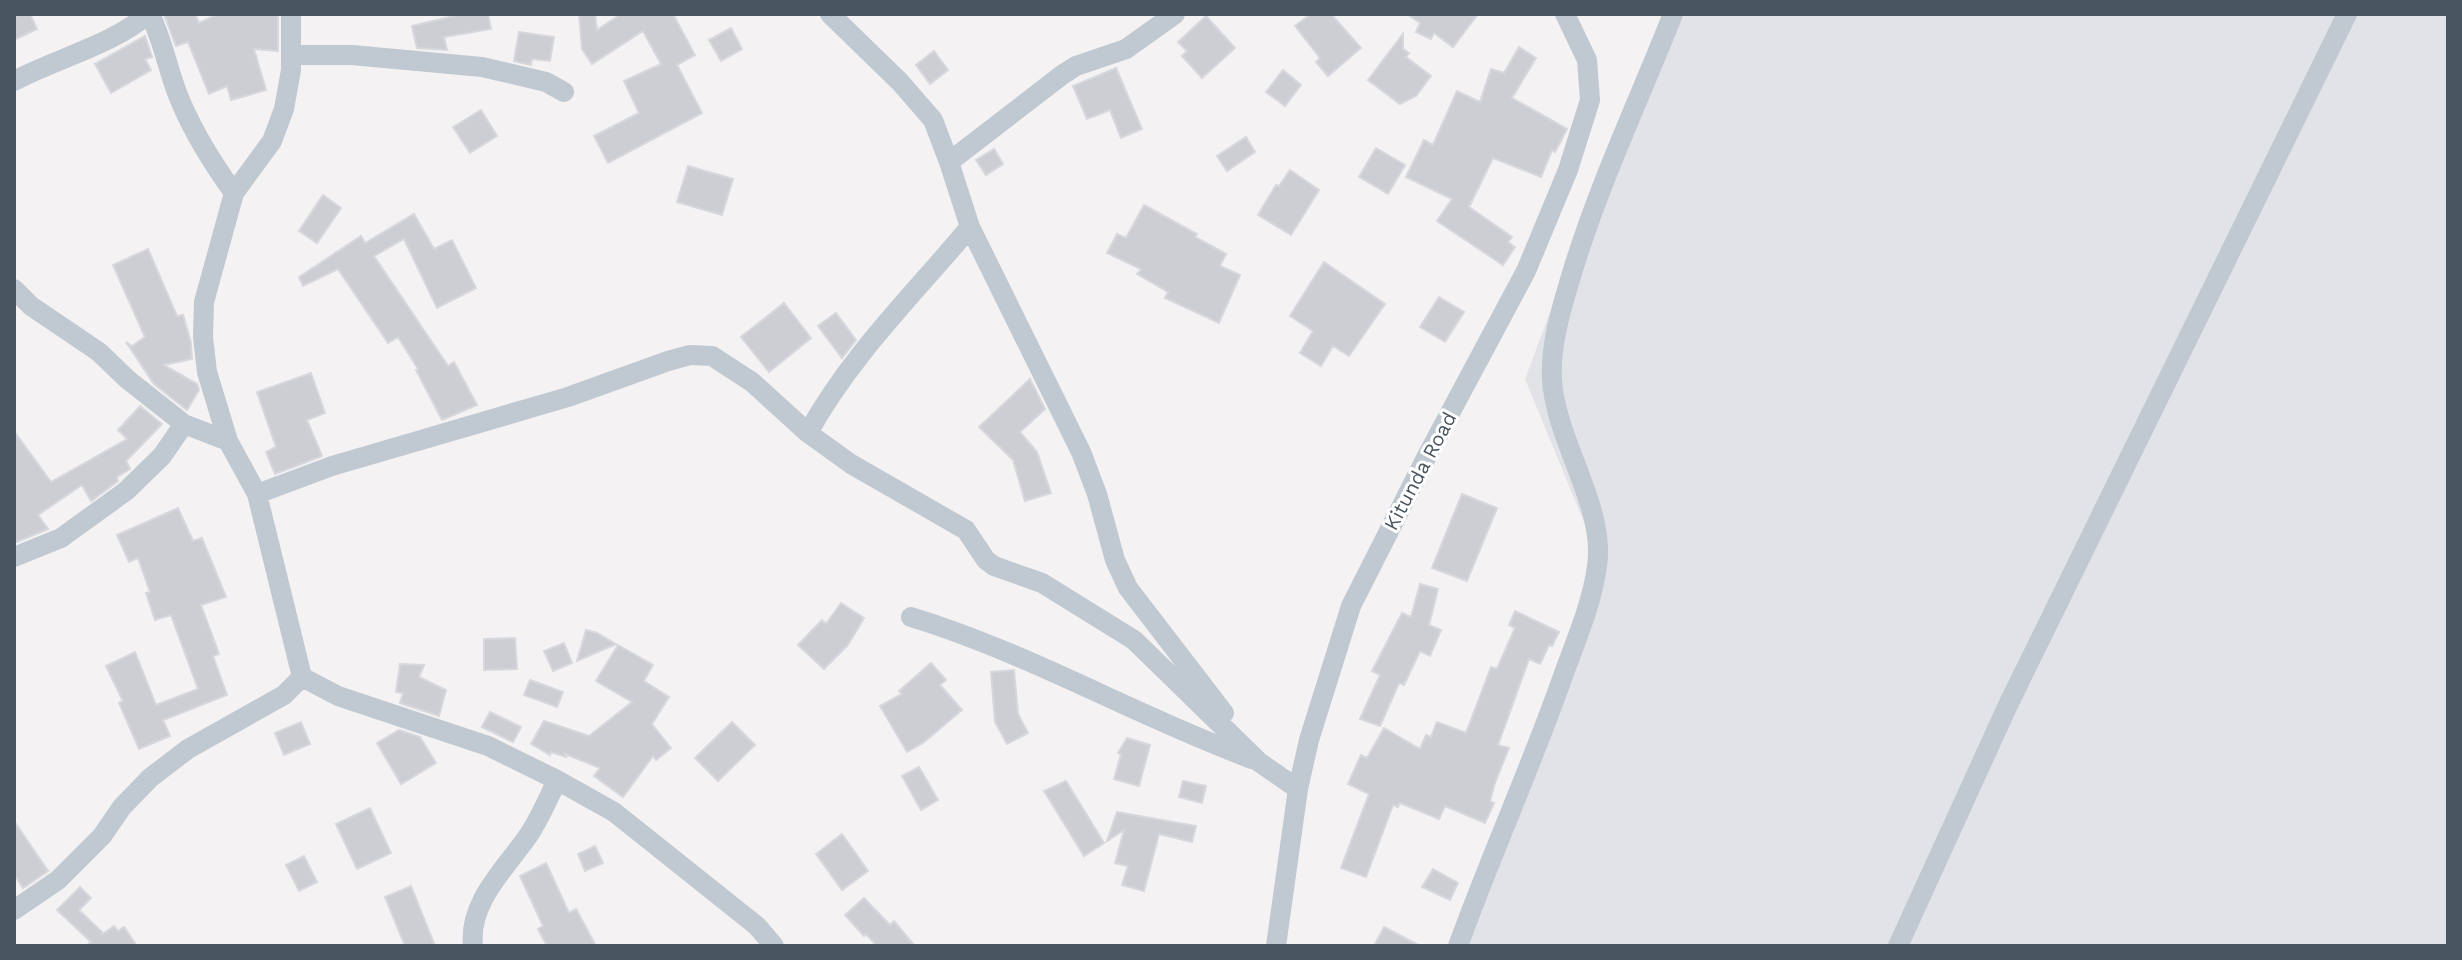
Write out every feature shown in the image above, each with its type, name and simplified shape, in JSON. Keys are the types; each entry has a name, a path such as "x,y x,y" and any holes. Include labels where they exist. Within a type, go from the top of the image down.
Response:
{"street":[{"path":"14,81 149,14 168,60 176,90 200,144 234,193"},
{"path":"291,14 292,55 279,124 272,141 234,193 204,302 203,337 207,372 228,441 257,494 278,569 302,677 338,696 488,746 614,812 757,926 774,946"},
{"path":"830,14 927,113 937,129 970,227 1081,452 1097,494 1115,560 1128,588 1195,673 1259,762"},
{"path":"949,162 1062,75 1076,66 1126,49 1175,14"},
{"name":"Kitunda Road","path":"1276,946 1298,789 1323,688 1351,606 1526,271 1568,170 1590,100 1587,60 1565,14"},
{"path":"1458,946 1545,730 1591,594 1598,564 1598,540 1593,517 1556,408 1552,378 1557,328 1593,209 1673,14"},
{"path":"1898,946 2008,705 2347,14"},
{"path":"292,55 352,55 482,67 546,82 564,92"},
{"path":"808,433 828,395 970,227"},
{"path":"14,289 31,306 99,352 127,379 184,424 228,441"},
{"path":"257,494 332,466 568,397 690,355 712,356 752,382 808,433 851,464 966,530 986,560 994,566 1042,583 1134,640 1259,762 1298,789"},
{"path":"14,557 61,538 126,491 162,456 184,424"},
{"path":"911,617 996,646 1198,739 1259,762"},
{"path":"14,910 58,880 102,836 122,807 150,778 188,749 284,695 302,677"},
{"path":"473,946 472,932 484,896 530,833 557,780"}],"shaded area":[{"path":"1662,14 2448,14 2448,946 1456,946 1594,571 1593,544 1525,379"}],"building":[{"path":"30,14 37,29 14,40 14,17"},
{"path":"164,14 195,14 199,23 218,14 278,14 278,51 254,49 266,90 231,100 227,86 209,94 188,42 176,46"},
{"path":"453,14 488,14 491,29 444,37 447,50 417,48 412,26"},
{"path":"579,14 595,14 597,30 621,14 673,14 695,55 677,65 702,113 608,163 594,136 639,113 624,81 661,64 643,31 592,64 582,49"},
{"path":"1311,14 1331,14 1361,48 1328,76 1316,62 1320,58 1295,26"},
{"path":"1407,14 1478,14 1453,47 1434,33 1431,39 1416,32 1420,23"},
{"path":"1206,16 1235,48 1202,78 1182,56 1187,51 1178,42"},
{"path":"731,28 742,49 721,61 709,40"},
{"path":"519,32 554,37 550,61 532,59 531,65 514,61"},
{"path":"1403,34 1403,49 1409,53 1406,57 1431,76 1416,96 1400,104 1368,80"},
{"path":"145,36 152,57 145,59 151,70 111,93 95,64"},
{"path":"1519,47 1536,58 1512,98 1567,129 1555,152 1552,150 1541,177 1493,158 1469,207 1512,237 1508,242 1515,247 1503,265 1437,221 1452,199 1406,177 1424,140 1433,145 1457,91 1480,102 1491,69 1504,73"},
{"path":"934,51 948,70 930,84 916,65"},
{"path":"1116,68 1142,129 1121,138 1110,110 1087,119 1073,86"},
{"path":"1283,70 1301,85 1285,106 1266,92"},
{"path":"481,110 497,136 470,153 453,127"},
{"path":"1246,137 1255,152 1227,171 1217,156"},
{"path":"1376,148 1405,165 1388,194 1359,177"},
{"path":"994,149 1003,164 986,175 976,160"},
{"path":"688,166 733,179 722,215 677,202"},
{"path":"1290,170 1319,190 1291,235 1258,215 1276,185 1279,186"},
{"path":"323,195 341,208 317,243 299,231"},
{"path":"1144,205 1226,254 1220,266 1240,275 1219,323 1165,298 1168,292 1137,274 1141,269 1107,253 1117,234 1126,238"},
{"path":"414,214 434,249 452,240 476,288 437,308 404,239 374,256 448,366 454,362 477,405 442,420 418,369 398,337 388,343 338,269 303,286 299,277 361,236 365,243"},
{"path":"148,249 177,316 183,315 191,343 192,359 164,365 197,384 199,390 187,410 154,384 126,342 132,346 145,337 113,265"},
{"path":"1324,262 1385,304 1349,356 1333,346 1321,366 1300,353 1313,331 1290,316"},
{"path":"1439,297 1464,312 1445,342 1420,327"},
{"path":"784,303 811,338 769,372 741,337"},
{"path":"836,313 856,340 842,358 818,326"},
{"path":"311,373 325,413 307,420 322,456 275,474 266,452 276,447 257,392"},
{"path":"1030,379 1045,409 1020,432 1037,452 1051,493 1025,501 1013,460 979,427"},
{"path":"140,406 162,424 126,461 130,469 91,501 82,485 38,515 48,529 14,543 14,431 51,482 127,439 118,430"},
{"path":"1462,494 1497,508 1467,581 1432,568"},
{"path":"178,508 193,541 202,538 226,597 201,605 219,654 213,656 227,695 163,720 170,736 139,749 119,703 123,701 106,666 135,652 156,705 198,689 171,615 155,620 146,593 150,592 138,558 129,562 117,535"},
{"path":"1420,584 1438,589 1429,625 1441,630 1430,656 1420,651 1404,685 1399,683 1380,726 1360,719 1380,675 1372,671 1402,613 1411,617"},
{"path":"841,603 864,618 848,645 824,669 798,645 822,620 826,624"},
{"path":"1515,611 1559,632 1540,664 1529,659 1498,745 1509,748 1495,783 1490,801 1494,803 1485,823 1445,806 1439,819 1400,803 1398,807 1393,805 1366,877 1341,868 1369,794 1348,784 1361,755 1367,758 1384,728 1420,749 1426,735 1431,737 1437,722 1466,733 1491,667 1497,669 1515,628 1509,625"},
{"path":"586,630 597,633 616,644 577,661"},
{"path":"515,638 517,669 484,670 484,639"},
{"path":"564,643 572,663 553,671 544,651"},
{"path":"618,645 653,665 644,681 669,697 652,724 671,748 656,760 653,756 623,797 594,776 600,768 565,754 566,757 551,752 550,755 531,744 544,721 589,736 632,702 596,681"},
{"path":"931,663 946,680 940,685 962,710 923,743 907,752 880,706 902,694 899,691"},
{"path":"400,664 424,665 419,677 446,690 439,716 400,703 403,693 396,692"},
{"path":"1014,670 1018,714 1028,733 1007,744 995,722 991,672"},
{"path":"530,680 563,692 557,707 524,695"},
{"path":"490,712 521,727 513,742 482,727"},
{"path":"301,722 310,744 284,755 275,733"},
{"path":"732,722 755,745 718,781 695,758"},
{"path":"399,730 420,737 436,763 401,784 377,743"},
{"path":"1127,738 1150,745 1139,786 1114,779 1121,754 1118,753"},
{"path":"919,767 938,800 921,810 902,776"},
{"path":"1066,781 1104,843 1084,856 1044,791"},
{"path":"1183,781 1206,786 1202,803 1179,797"},
{"path":"370,808 391,853 357,869 336,824"},
{"path":"1117,812 1196,826 1192,842 1159,834 1144,891 1122,885 1128,866 1115,863 1124,830 1107,841"},
{"path":"14,821 48,871 23,888 14,874"},
{"path":"842,834 868,871 842,890 816,854"},
{"path":"595,846 603,863 585,871 578,854"},
{"path":"304,856 317,882 299,891 286,865"},
{"path":"546,863 569,913 576,909 596,946 547,946 538,929 543,926 520,876"},
{"path":"1433,869 1458,883 1450,900 1422,887"},
{"path":"411,886 435,946 405,946 385,897"},
{"path":"80,887 91,898 79,910 103,933 101,935 114,926 118,931 124,927 137,946 86,946 91,942 57,910"},
{"path":"864,898 890,925 894,921 915,946 877,946 866,934 864,936 845,915"},
{"path":"1384,927 1420,946 1374,946"}]}
